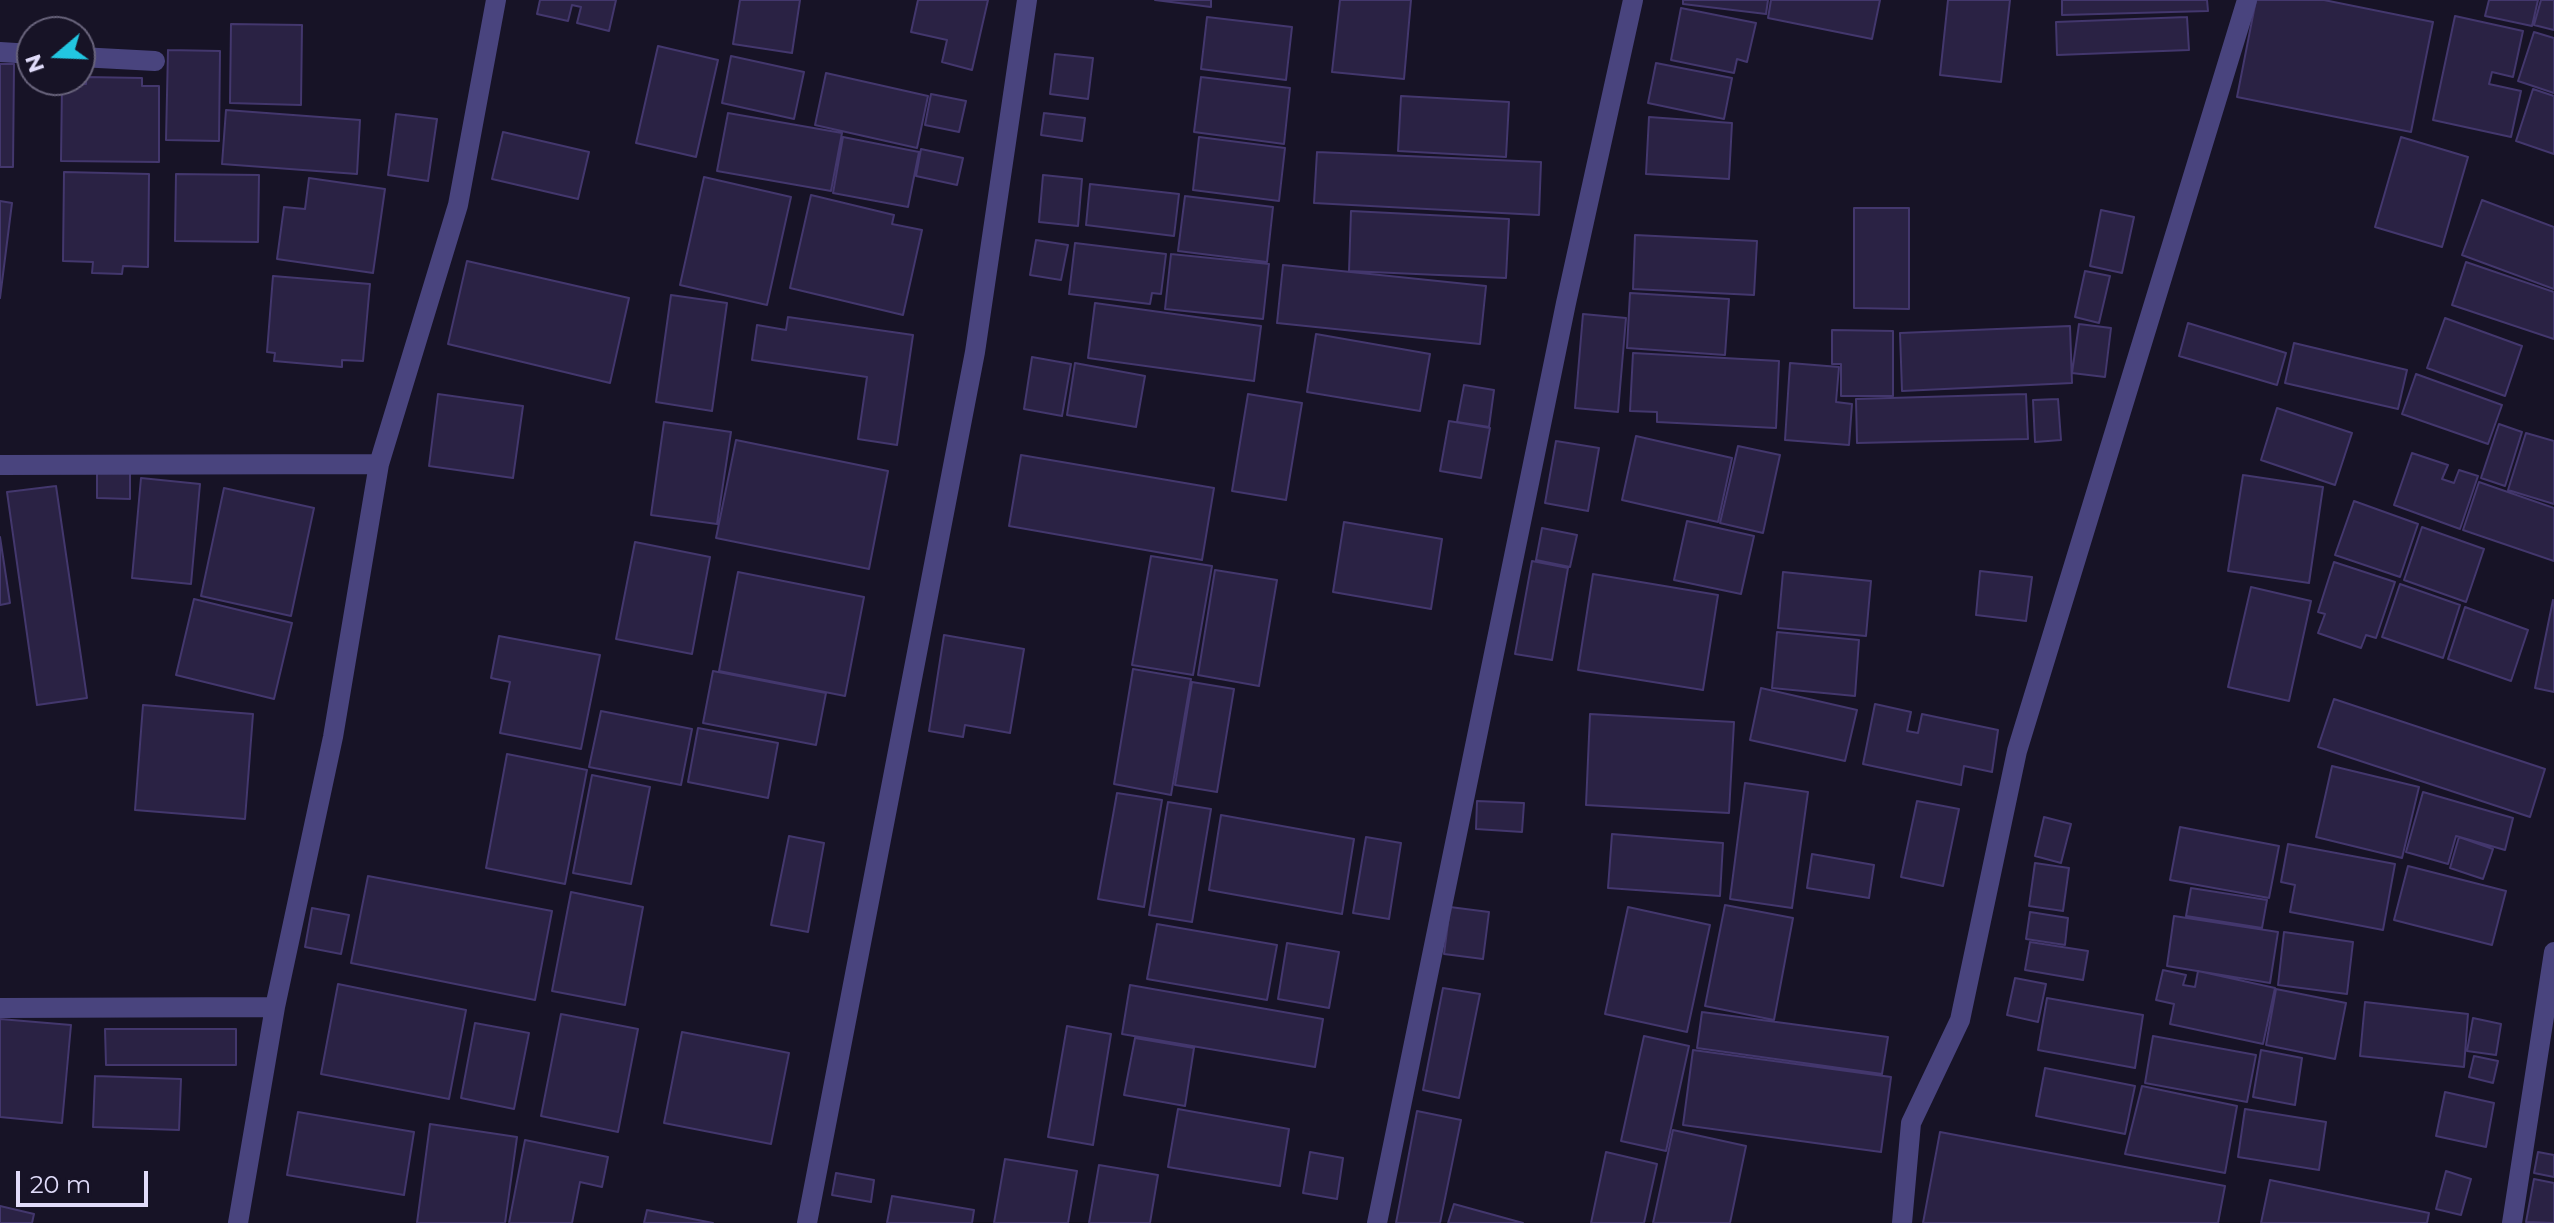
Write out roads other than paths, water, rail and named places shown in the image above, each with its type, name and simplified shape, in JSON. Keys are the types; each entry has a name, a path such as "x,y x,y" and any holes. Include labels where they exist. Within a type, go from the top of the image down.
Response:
{"street":[{"path":"238,1223 275,1007 333,737 379,464 458,205 496,0"},
{"path":"807,1223 975,352 1027,0"},
{"path":"1377,1223 1566,303 1633,0"},
{"path":"1902,1223 1911,1123 1960,1020 2017,751 2247,0"},
{"path":"96,58 155,61"},
{"path":"0,465 379,464"},
{"path":"2512,1223 2554,952"},
{"path":"0,1008 275,1007"}]}
